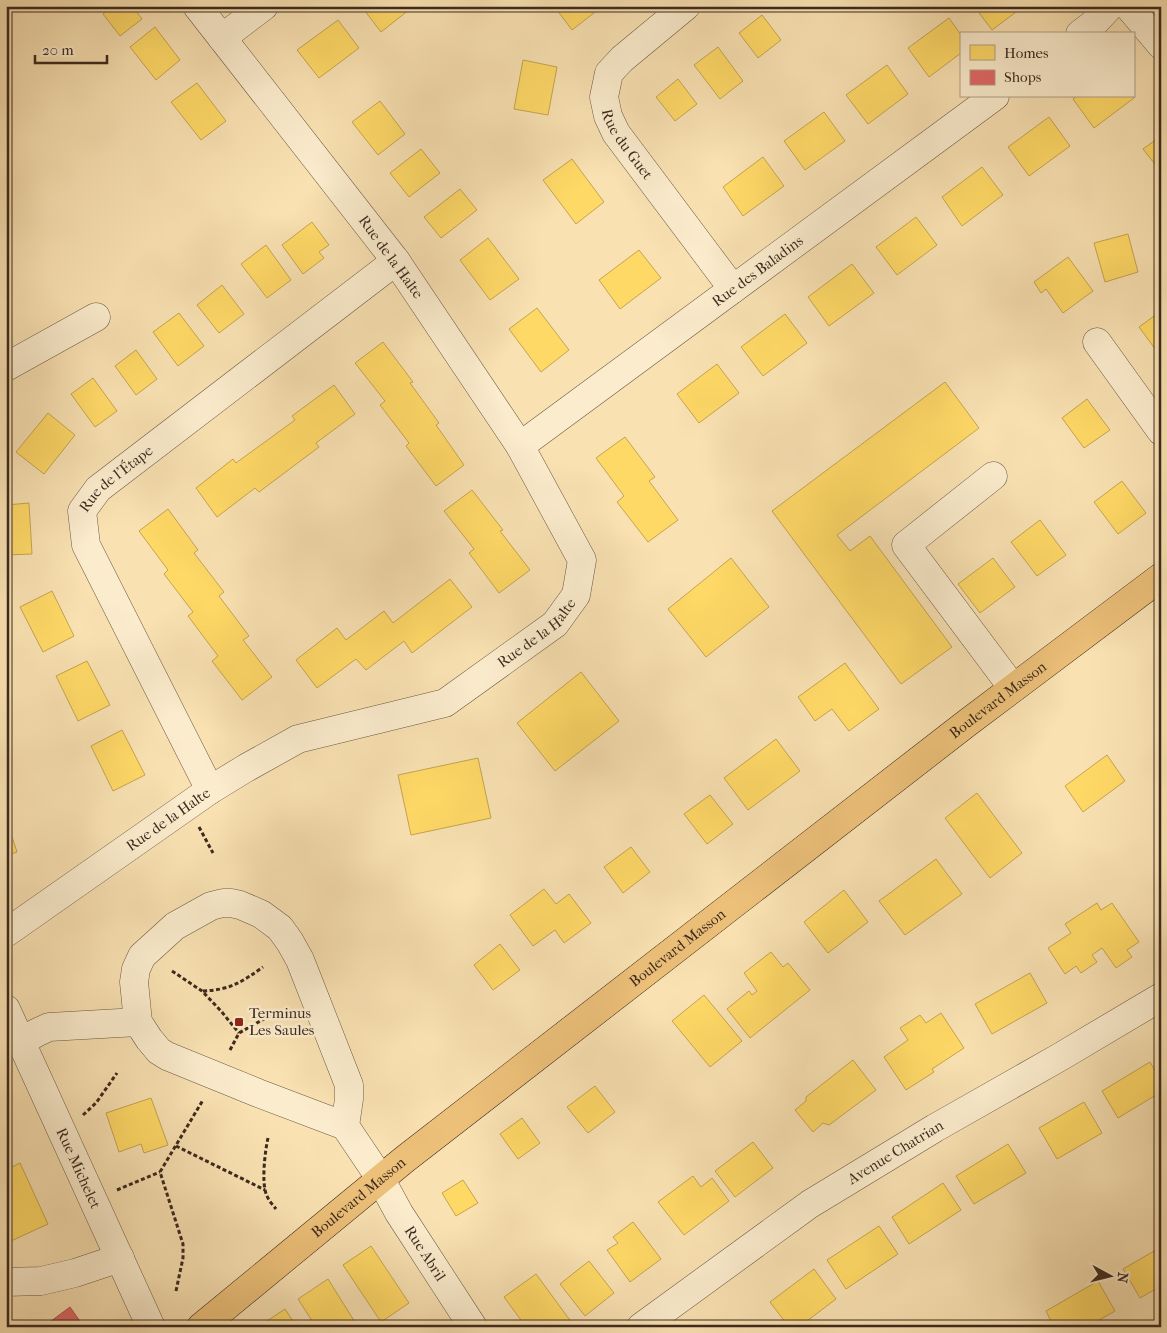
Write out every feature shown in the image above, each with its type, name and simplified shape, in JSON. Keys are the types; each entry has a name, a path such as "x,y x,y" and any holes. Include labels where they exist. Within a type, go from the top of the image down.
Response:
{"main road":[{"name":"Boulevard Masson","path":"201,1327 380,1178 1013,688 1161,576"}],"street":[{"name":"Rue de la Halte","path":"6,933 210,790 298,739 445,703 555,624 576,595 582,560 520,446 396,261 197,6"},
{"path":"222,38 264,6"},
{"name":"Rue du Guet","path":"686,6 622,59 609,74 604,97 608,116 616,133 734,289"},
{"path":"1083,32 1110,6"},
{"path":"1128,6 1161,45"},
{"name":"Rue des Baladins","path":"520,446 992,98"},
{"name":"Rue de l'Étape","path":"210,790 86,545 82,511 98,489 396,261"},
{"path":"6,367 96,316"},
{"path":"1097,342 1161,431"},
{"path":"993,476 906,545 1013,688"},
{"path":"223,904 240,905 261,914 280,928 300,960 349,1085 345,1126 258,1093 159,1051 138,1022 134,982 136,969 142,956 175,926 211,906 223,904"},
{"name":"Avenue Chatrian","path":"641,1327 810,1204 935,1128 1161,997"},
{"name":"Rue Michelet","path":"6,1009 151,1327"},
{"path":"22,1042 49,1027 138,1022"},
{"name":"Rue Abril","path":"345,1126 380,1178 399,1212 473,1327"},
{"path":"6,1282 42,1281 75,1273 120,1258"}],"path":[{"path":"202,991 230,987 263,966"},
{"path":"172,972 202,991 221,1010 239,1033"},
{"path":"230,1050 239,1033 278,1011"},
{"path":"82,1116 96,1103 117,1073"},
{"path":"93,1198 160,1172 203,1100"},
{"path":"268,1138 265,1190 267,1197 276,1209"},
{"path":"176,1146 265,1190"},
{"path":"160,1172 183,1244 183,1258 176,1291"}],"building: Homes":[{"path":"112,6 132,6 142,19 120,36 103,14"},
{"path":"361,6 414,6 381,32"},
{"path":"554,6 603,6 572,30"},
{"path":"974,6 1024,6 992,30"},
{"path":"762,15 781,40 758,58 739,33"},
{"path":"949,18 960,34 960,54 929,77 908,48"},
{"path":"338,20 359,48 319,78 297,50"},
{"path":"155,27 180,60 156,80 130,47"},
{"path":"718,47 743,81 720,99 694,65"},
{"path":"523,60 557,67 548,115 514,109"},
{"path":"887,65 908,94 868,124 846,95"},
{"path":"678,79 697,104 675,121 656,97"},
{"path":"197,83 226,121 201,140 171,102"},
{"path":"1074,98 1134,98 1094,128 1073,99"},
{"path":"380,101 405,134 378,155 352,122"},
{"path":"824,112 845,141 805,170 784,141"},
{"path":"1049,117 1070,146 1029,176 1008,147"},
{"path":"1161,136 1161,172 1143,149"},
{"path":"421,149 440,173 409,197 390,173"},
{"path":"763,157 784,186 743,216 723,187"},
{"path":"572,159 604,202 576,224 543,180"},
{"path":"982,167 1003,195 962,226 942,197"},
{"path":"460,189 477,210 441,238 424,217"},
{"path":"916,217 937,245 897,275 876,247"},
{"path":"312,222 329,245 319,252 324,258 303,274 282,245"},
{"path":"1128,234 1138,272 1105,282 1094,243"},
{"path":"488,238 519,279 490,300 460,260"},
{"path":"266,245 291,280 267,298 241,264"},
{"path":"639,250 661,278 620,309 599,280"},
{"path":"1068,257 1093,291 1063,313 1046,289 1041,293 1034,282"},
{"path":"852,264 874,293 829,326 808,297"},
{"path":"222,285 244,314 219,333 197,305"},
{"path":"537,308 569,350 541,372 509,329"},
{"path":"1161,311 1161,357 1139,327"},
{"path":"179,313 204,346 178,366 153,332"},
{"path":"785,314 807,343 763,376 741,347"},
{"path":"383,342 413,382 410,383 439,423 436,425 464,465 436,486 406,446 409,443 380,405 385,401 355,363"},
{"path":"136,350 157,379 136,395 115,366"},
{"path":"717,364 739,393 699,423 677,394"},
{"path":"93,378 117,411 95,427 71,394"},
{"path":"945,382 979,428 837,535 850,551 870,536 952,647 901,684 772,511"},
{"path":"334,385 355,414 316,443 319,447 259,492 255,488 217,517 196,488 233,459 236,463 295,420 292,416"},
{"path":"1087,399 1110,430 1084,448 1062,418"},
{"path":"48,413 75,435 44,474 16,452"},
{"path":"625,437 655,477 649,481 678,520 648,542 617,502 624,496 596,458"},
{"path":"1122,481 1146,513 1118,534 1094,502"},
{"path":"472,490 503,530 500,531 530,570 499,593 469,553 474,549 444,511"},
{"path":"29,503 32,554 6,555 6,505"},
{"path":"168,509 198,550 194,553 224,592 219,596 249,636 243,640 272,677 242,700 212,661 218,656 188,616 193,612 164,574 168,570 139,531"},
{"path":"1040,520 1066,555 1037,576 1011,542"},
{"path":"731,558 769,607 706,657 668,609"},
{"path":"993,558 1015,587 980,613 958,584"},
{"path":"450,579 472,607 412,653 404,641 366,670 356,659 317,688 296,660 337,628 346,640 384,611 393,623"},
{"path":"52,591 74,636 43,652 20,607"},
{"path":"87,661 110,705 78,721 56,676"},
{"path":"845,663 879,709 849,731 832,709 815,721 798,697"},
{"path":"581,672 619,721 555,771 517,723"},
{"path":"122,730 145,775 113,791 91,746"},
{"path":"776,739 800,771 748,810 724,778"},
{"path":"1107,755 1125,781 1083,812 1065,786"},
{"path":"478,758 491,818 411,835 398,775"},
{"path":"977,793 1022,853 990,878 945,818"},
{"path":"710,795 733,824 707,844 684,814"},
{"path":"6,818 17,852 6,856"},
{"path":"631,847 650,872 623,893 604,867"},
{"path":"936,859 962,894 905,935 879,901"},
{"path":"544,889 556,904 569,894 591,923 564,943 555,930 533,946 510,915"},
{"path":"844,890 868,922 828,953 804,922"},
{"path":"1097,903 1101,910 1112,903 1139,942 1127,950 1132,957 1116,968 1102,948 1092,955 1097,962 1081,973 1076,966 1065,974 1048,948 1071,933 1065,924"},
{"path":"500,944 520,970 493,990 474,965"},
{"path":"771,952 783,967 788,963 810,990 750,1038 727,1009 749,991 752,995 757,991 744,973"},
{"path":"1030,973 1047,1003 992,1034 975,1004"},
{"path":"704,995 742,1041 710,1067 672,1021"},
{"path":"941,1013 964,1048 932,1069 934,1072 906,1090 884,1057 908,1040 900,1028 920,1015 926,1023"},
{"path":"1161,1056 1161,1067 1156,1059"},
{"path":"853,1060 876,1090 829,1125 823,1123 813,1132 795,1110 806,1101 806,1097"},
{"path":"1150,1062 1161,1081 1161,1092 1118,1118 1102,1091"},
{"path":"595,1086 615,1112 588,1133 567,1107"},
{"path":"151,1098 168,1145 144,1153 141,1144 119,1152 106,1113"},
{"path":"1084,1102 1102,1133 1057,1159 1039,1128"},
{"path":"522,1118 540,1143 518,1159 500,1134"},
{"path":"753,1142 773,1168 735,1197 715,1171"},
{"path":"1008,1144 1026,1173 974,1204 956,1176"},
{"path":"20,1163 48,1224 11,1241 6,1231 6,1170"},
{"path":"693,1176 701,1187 712,1178 729,1201 684,1235 658,1202"},
{"path":"463,1180 478,1203 456,1216 442,1193"},
{"path":"943,1183 961,1210 909,1244 892,1217"},
{"path":"633,1222 661,1259 630,1282 607,1250 618,1243 613,1237"},
{"path":"879,1226 898,1254 846,1289 827,1260"},
{"path":"371,1246 409,1303 381,1322 343,1265"},
{"path":"1161,1247 1161,1286 1140,1298 1123,1269"},
{"path":"589,1261 614,1293 585,1316 560,1284"},
{"path":"814,1269 836,1299 799,1327 789,1327 770,1302"},
{"path":"536,1274 572,1323 567,1327 526,1327 504,1297"},
{"path":"328,1279 358,1327 316,1327 298,1299"},
{"path":"1098,1281 1115,1311 1087,1327 1054,1327 1046,1311"},
{"path":"285,1309 297,1327 258,1327"}],"building: Shops":[{"path":"70,1307 84,1327 43,1327"}],"place":[{"name":"Terminus Les Saules","path":"239,1022"}]}
